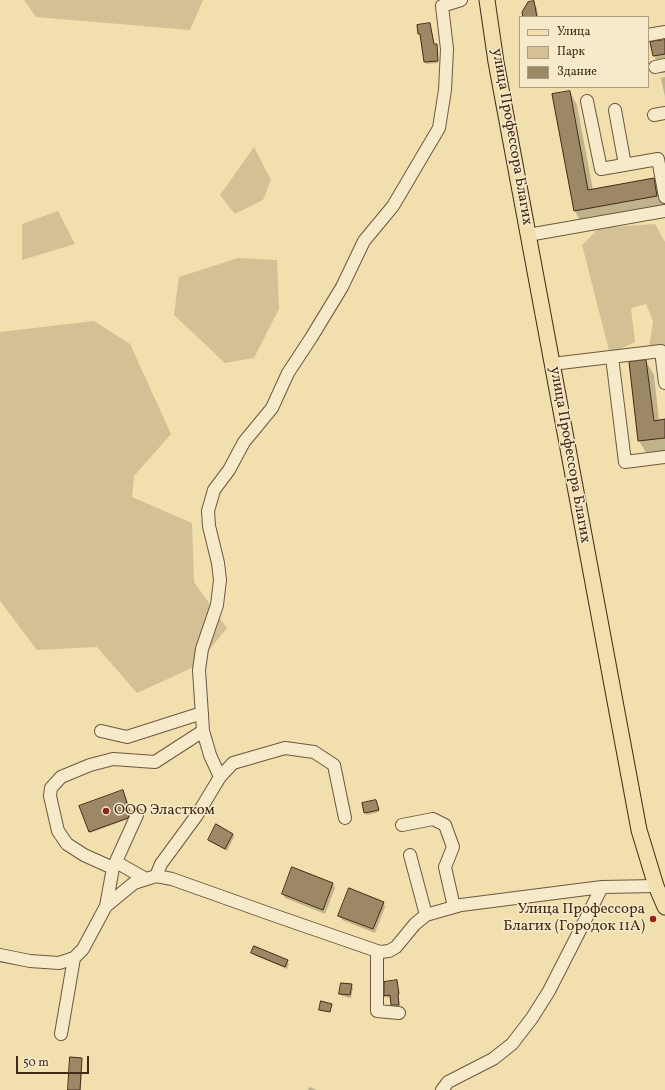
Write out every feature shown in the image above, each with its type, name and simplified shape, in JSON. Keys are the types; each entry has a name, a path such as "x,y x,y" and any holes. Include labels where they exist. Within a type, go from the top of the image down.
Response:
{"main road":[{"name":"улица Профессора Благих","path":"487,0 496,62 639,830 656,886 665,907"}],"lane":[{"path":"220,777 210,755 203,731 198,670 202,649 216,605 220,580 218,563 209,526 208,511 214,490 229,470 244,442 272,408 288,373 342,287 364,241 393,206 439,128 445,90 447,49 442,6 461,0"},
{"path":"649,35 665,32"},
{"path":"587,101 601,169 658,159 665,197"},
{"path":"615,110 625,165"},
{"path":"528,235 665,211"},
{"path":"552,364 661,351 665,382"},
{"path":"612,357 625,462 665,458"},
{"path":"101,731 127,737 202,713"},
{"path":"203,731 155,762 113,759 90,765 61,777 51,788 50,796 58,831 67,844 84,855 151,878 172,879 377,951 389,951 396,947 415,924 426,915 460,905 602,887 656,886"},
{"path":"106,906 134,883 151,878 196,815 220,777 233,763 285,748 314,752 334,765 346,818"},
{"path":"0,955 30,961 58,964 74,958 83,949 106,906 115,865 137,815"},
{"path":"402,825 433,818 445,825 453,847 445,867 454,907"},
{"path":"410,854 426,915"},
{"path":"442,1090 448,1082 493,1059 512,1044 532,1018 549,991 602,887"},
{"path":"377,951 377,1011 399,1013"},
{"path":"61,1034 74,958"}],"green space":[{"path":"24,0 203,0 190,30 36,17"},
{"path":"254,147 271,180 263,200 235,214 220,195"},
{"path":"58,211 75,244 22,260 22,224"},
{"path":"655,224 665,242 665,346 649,348 653,321 646,304 631,308 635,342 610,354 582,245 599,228"},
{"path":"238,258 277,260 279,309 254,358 225,363 174,315 179,277"},
{"path":"94,321 130,344 171,434 134,476 132,497 192,523 194,582 227,628 196,666 137,693 97,647 37,650 0,601 0,332"}],"building":[{"path":"534,1 537,16 523,16 522,12 528,2"},
{"path":"430,23 434,44 437,44 438,61 424,62 420,34 418,34 417,25"},
{"path":"665,40 665,54 653,56 650,42"},
{"path":"570,91 588,190 654,178 657,196 574,211 552,94"},
{"path":"646,360 654,421 665,419 665,438 638,441 629,362"},
{"name":"ООО Эластком","path":"123,790 130,812 128,818 89,832 79,806"},
{"path":"376,800 379,810 364,813 362,803"},
{"path":"216,824 233,834 225,849 208,840"},
{"path":"292,867 333,883 323,910 282,894"},
{"path":"349,888 384,902 373,929 338,916"},
{"path":"254,946 288,960 285,967 251,953"},
{"path":"397,980 399,1005 391,1005 390,995 384,996 384,982"},
{"path":"341,983 352,984 350,995 339,994"},
{"path":"321,1001 332,1004 330,1012 319,1010"},
{"path":"70,1057 82,1058 80,1090 68,1090"}],"place":[{"name":"ООО Эластком","path":"106,811"},
{"name":"Улица Профессора Благих (Городок 11А)","path":"653,919"}]}
